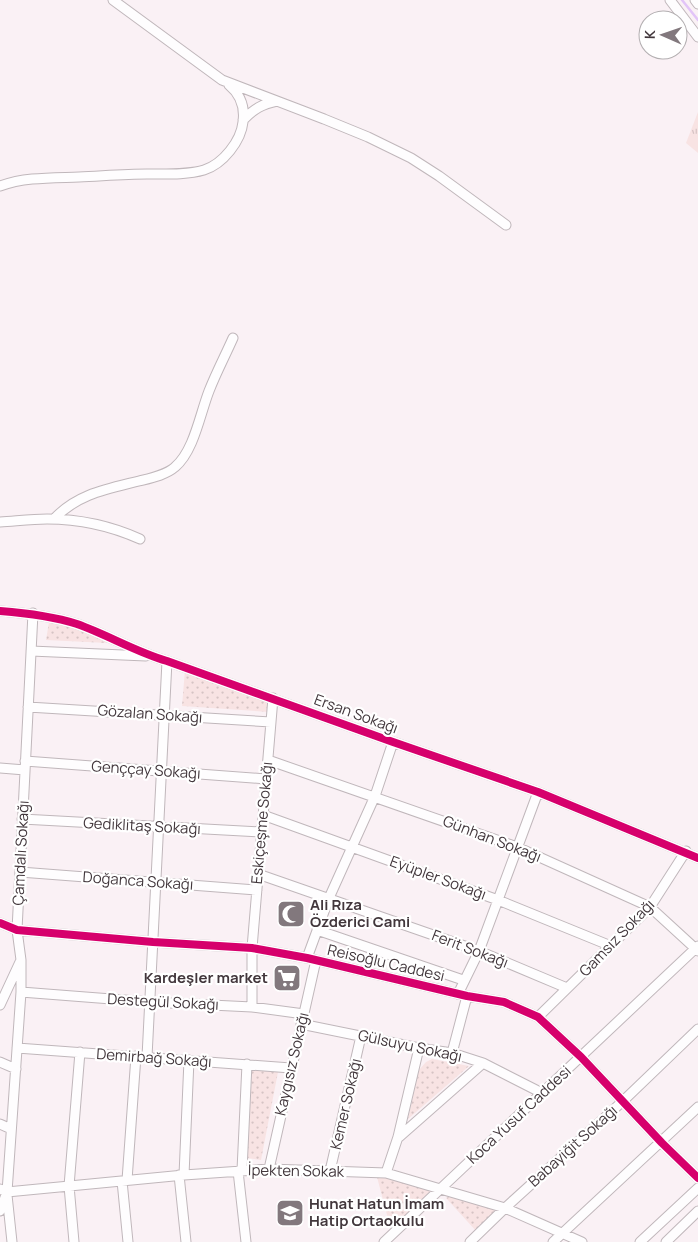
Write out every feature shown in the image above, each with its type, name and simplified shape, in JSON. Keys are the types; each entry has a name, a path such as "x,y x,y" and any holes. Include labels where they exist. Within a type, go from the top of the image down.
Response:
{"street":[{"path":"0,186 33,178 176,173 205,170 220,162 239,136 244,113 241,100 233,88 113,0"},
{"path":"670,0 698,37"},
{"path":"695,0 698,4"},
{"path":"222,80 368,137 410,158 439,176 506,226"},
{"path":"243,120 258,107 277,101"},
{"path":"54,520 64,508 77,499 154,477 174,468 184,458 209,390 233,338"},
{"path":"0,522 54,520 107,527 121,530 140,538"},
{"name":"Ersan Sokağı","path":"0,611 33,613 76,624 151,656 538,792 698,858"},
{"name":"Çamdalı Sokağı","path":"0,1211 12,1129 21,992 21,960 16,930 33,613"},
{"path":"31,651 151,656"},
{"path":"147,1057 167,661"},
{"name":"Eskiçeşme Sokağı","path":"252,1007 252,948 273,698"},
{"name":"Gözalan Sokağı","path":"28,707 271,722"},
{"name":"Kaygısız Sokağı","path":"269,1169 304,1014 317,930 328,898 375,796 393,742"},
{"name":"Günhan Sokağı","path":"268,760 517,847 650,907 697,949"},
{"name":"Genççay Sokağı","path":"0,768 25,765 266,779"},
{"path":"452,1053 463,980 479,950 538,792"},
{"name":"Eyüpler Sokağı","path":"263,815 498,900 611,946"},
{"name":"Gediklitaş Sokağı","path":"22,819 262,832"},
{"name":"Gamsız Sokağı","path":"538,1017 650,907 686,852"},
{"name":"Doğanca Sokağı","path":"20,872 257,890"},
{"name":"Ferit Sokağı","path":"258,874 479,950 567,988"},
{"name":"Reisoğlu Caddesi","path":"0,923 16,930 153,942 252,948 311,959 462,995 504,1002 538,1017 581,1057 698,1178"},
{"path":"317,930 463,980"},
{"name":"Koca Yusuf Caddesi","path":"386,1241 697,949"},
{"path":"0,1005 21,960"},
{"name":"Destegül Sokağı","path":"21,992 150,1002 252,1007 304,1014"},
{"name":"Gülsuyu Sokağı","path":"301,1024 452,1053 483,1063 542,1093"},
{"name":"Babayiğit Sokağı","path":"470,1242 698,1029"},
{"name":"Kemer Sokağı","path":"330,1171 361,1036"},
{"name":"Demirbağ Sokağı","path":"17,1048 291,1068"},
{"path":"386,1173 398,1137 420,1048"},
{"path":"74,1242 69,1186 80,1052"},
{"path":"128,1242 125,1180 136,1056"},
{"path":"186,1242 182,1175 189,1060"},
{"path":"0,1062 16,1069"},
{"path":"398,1137 483,1063"},
{"path":"246,1242 240,1171 247,1064"},
{"path":"553,1242 698,1107"},
{"path":"0,1124 12,1129"},
{"name":"İpekten Sokak","path":"4,1190 269,1169 386,1173 505,1208 582,1242"},
{"path":"640,1242 698,1188"},
{"path":"4,1190 12,1242"},
{"path":"666,1242 698,1211"}],"green space":[{"path":"698,112 698,153 686,143"},
{"path":"54,620 128,644 46,640 49,622"},
{"path":"185,670 266,700 269,712 182,706"},
{"path":"432,1059 469,1066 408,1119 419,1070 426,1062"},
{"path":"252,1070 278,1072 261,1160 247,1158"},
{"path":"377,1177 391,1177 435,1189 391,1230"},
{"path":"450,1196 497,1209 477,1232 446,1198"}],"waterway":[{"path":"682,0 698,20"}],"cycle path":[{"path":"0,611 39,615 77,624 156,657 538,792 698,858"},
{"path":"0,923 17,930 153,942 252,948 307,958 467,996 504,1002 538,1017 581,1057 662,1143 698,1178"}],"place":[{"name":"Ali Rıza Özderici Cami","path":"291,914"},
{"name":"Kardeşler market","path":"287,978"},
{"name":"Hunat Hatun İmam Hatip Ortaokulu","path":"290,1213"}]}
